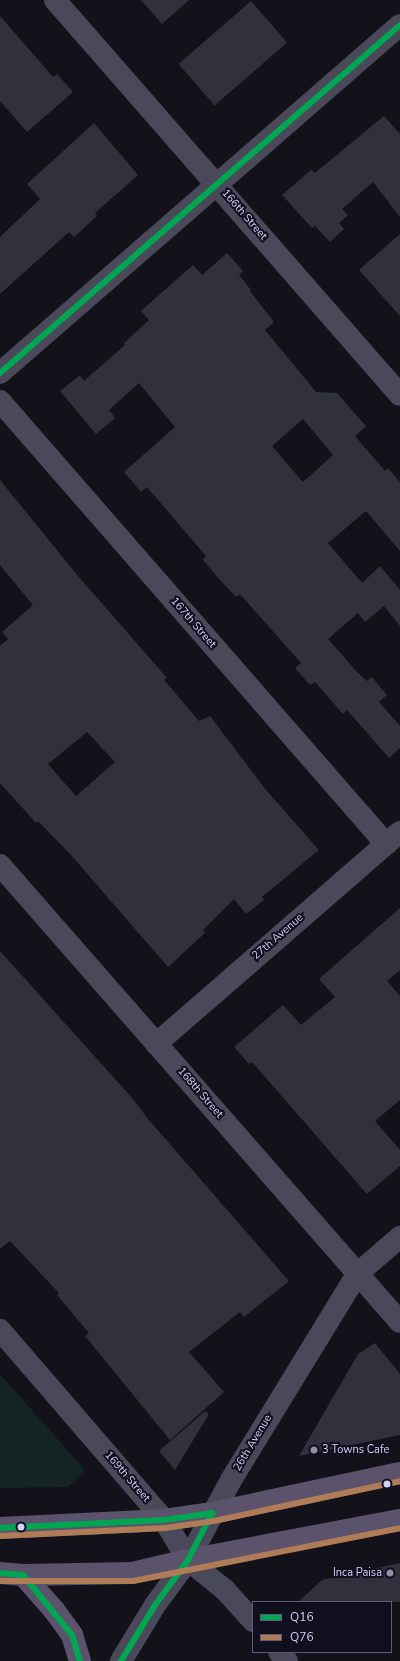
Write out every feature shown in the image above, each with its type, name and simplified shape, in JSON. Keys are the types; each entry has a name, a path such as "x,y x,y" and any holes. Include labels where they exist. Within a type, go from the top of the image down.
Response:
{"main road":[{"path":"0,1528 164,1520 212,1513 400,1473"},
{"path":"0,1573 23,1575 132,1573 188,1560 400,1520"},
{"path":"23,1575 54,1610 72,1635 80,1661"}],"street":[{"name":"166th Street","path":"55,0 400,395"},
{"path":"0,373 400,25"},
{"name":"167th Street","path":"0,401 393,838"},
{"name":"27th Avenue","path":"156,1044 393,838"},
{"name":"168th Street","path":"0,865 400,1322"},
{"name":"26th Avenue","path":"120,1661 155,1605 188,1560 212,1513 357,1274 400,1237"},
{"name":"169th Street","path":"0,1330 164,1520 188,1560 225,1590 252,1620"},
{"path":"280,1653 287,1661"}],"shaded area":[{"path":"0,1374 85,1470 68,1487 0,1488"}],"building":[{"path":"141,0 189,0 162,24"},
{"path":"251,1 287,43 215,105 179,64"},
{"path":"0,16 53,77 57,74 73,92 27,132 0,101"},
{"path":"384,116 400,134 400,217 373,182 342,209 348,215 339,223 344,229 330,242 315,226 312,228 282,195 311,170 315,173"},
{"path":"94,123 138,175 95,213 97,216 74,237 69,232 0,294 0,237 40,199 27,184"},
{"path":"400,234 400,316 359,270"},
{"path":"227,253 243,271 239,275 274,322 265,330 316,392 337,393 366,426 355,436 385,471 388,468 400,482 400,551 366,511 328,543 362,583 380,566 400,590 400,626 384,606 365,622 358,613 328,639 357,672 367,681 372,677 387,695 379,702 400,726 400,748 389,758 347,710 343,714 315,682 310,685 295,668 301,663 240,594 236,597 219,579 203,560 206,556 147,487 141,492 124,472 175,427 139,383 109,410 115,418 96,434 60,391 80,375 84,381 125,345 124,343 149,320 141,311 193,265 202,275","holes":["303,419 333,455 303,482 272,446"]},
{"path":"0,480 78,576 167,678 164,680 199,721 210,716 266,790 319,850 262,897 264,900 246,914 234,899 203,930 205,933 168,967 71,855 38,821 36,823 0,783 0,646 8,639 2,632 33,605 0,565","holes":["87,732 115,762 76,796 48,764"]},
{"path":"400,908 400,970 387,981 400,996 400,1100 375,1121 400,1150 400,1166 367,1194 252,1062 249,1064 234,1047 283,1005 301,1025 335,997 319,979"},
{"path":"0,951 133,1099 148,1119 289,1281 244,1317 240,1312 189,1352 224,1392 170,1440 85,1336 89,1333 57,1295 59,1293 10,1241 0,1249"},
{"path":"375,1343 400,1374 400,1435 299,1456 358,1354"},
{"path":"205,1411 209,1414 175,1470 159,1451"},
{"path":"400,1563 400,1602 299,1601 322,1580"}],"transit line":[{"name":"Q16","path":"0,373 400,25"},
{"name":"Q76","path":"0,1536 165,1528 214,1521 400,1481"},
{"name":"Q16","path":"0,1528 164,1520 212,1513"},
{"name":"Q16","path":"121,1661 155,1605 188,1560 212,1513"},
{"name":"Q76","path":"0,1581 133,1581 400,1528"},
{"name":"Q16","path":"0,1573 23,1575 72,1635 80,1661"}],"place":[{"name":"3 Towns Cafe","path":"314,1450"},
{"name":"Inca Paisa","path":"390,1573"}]}
